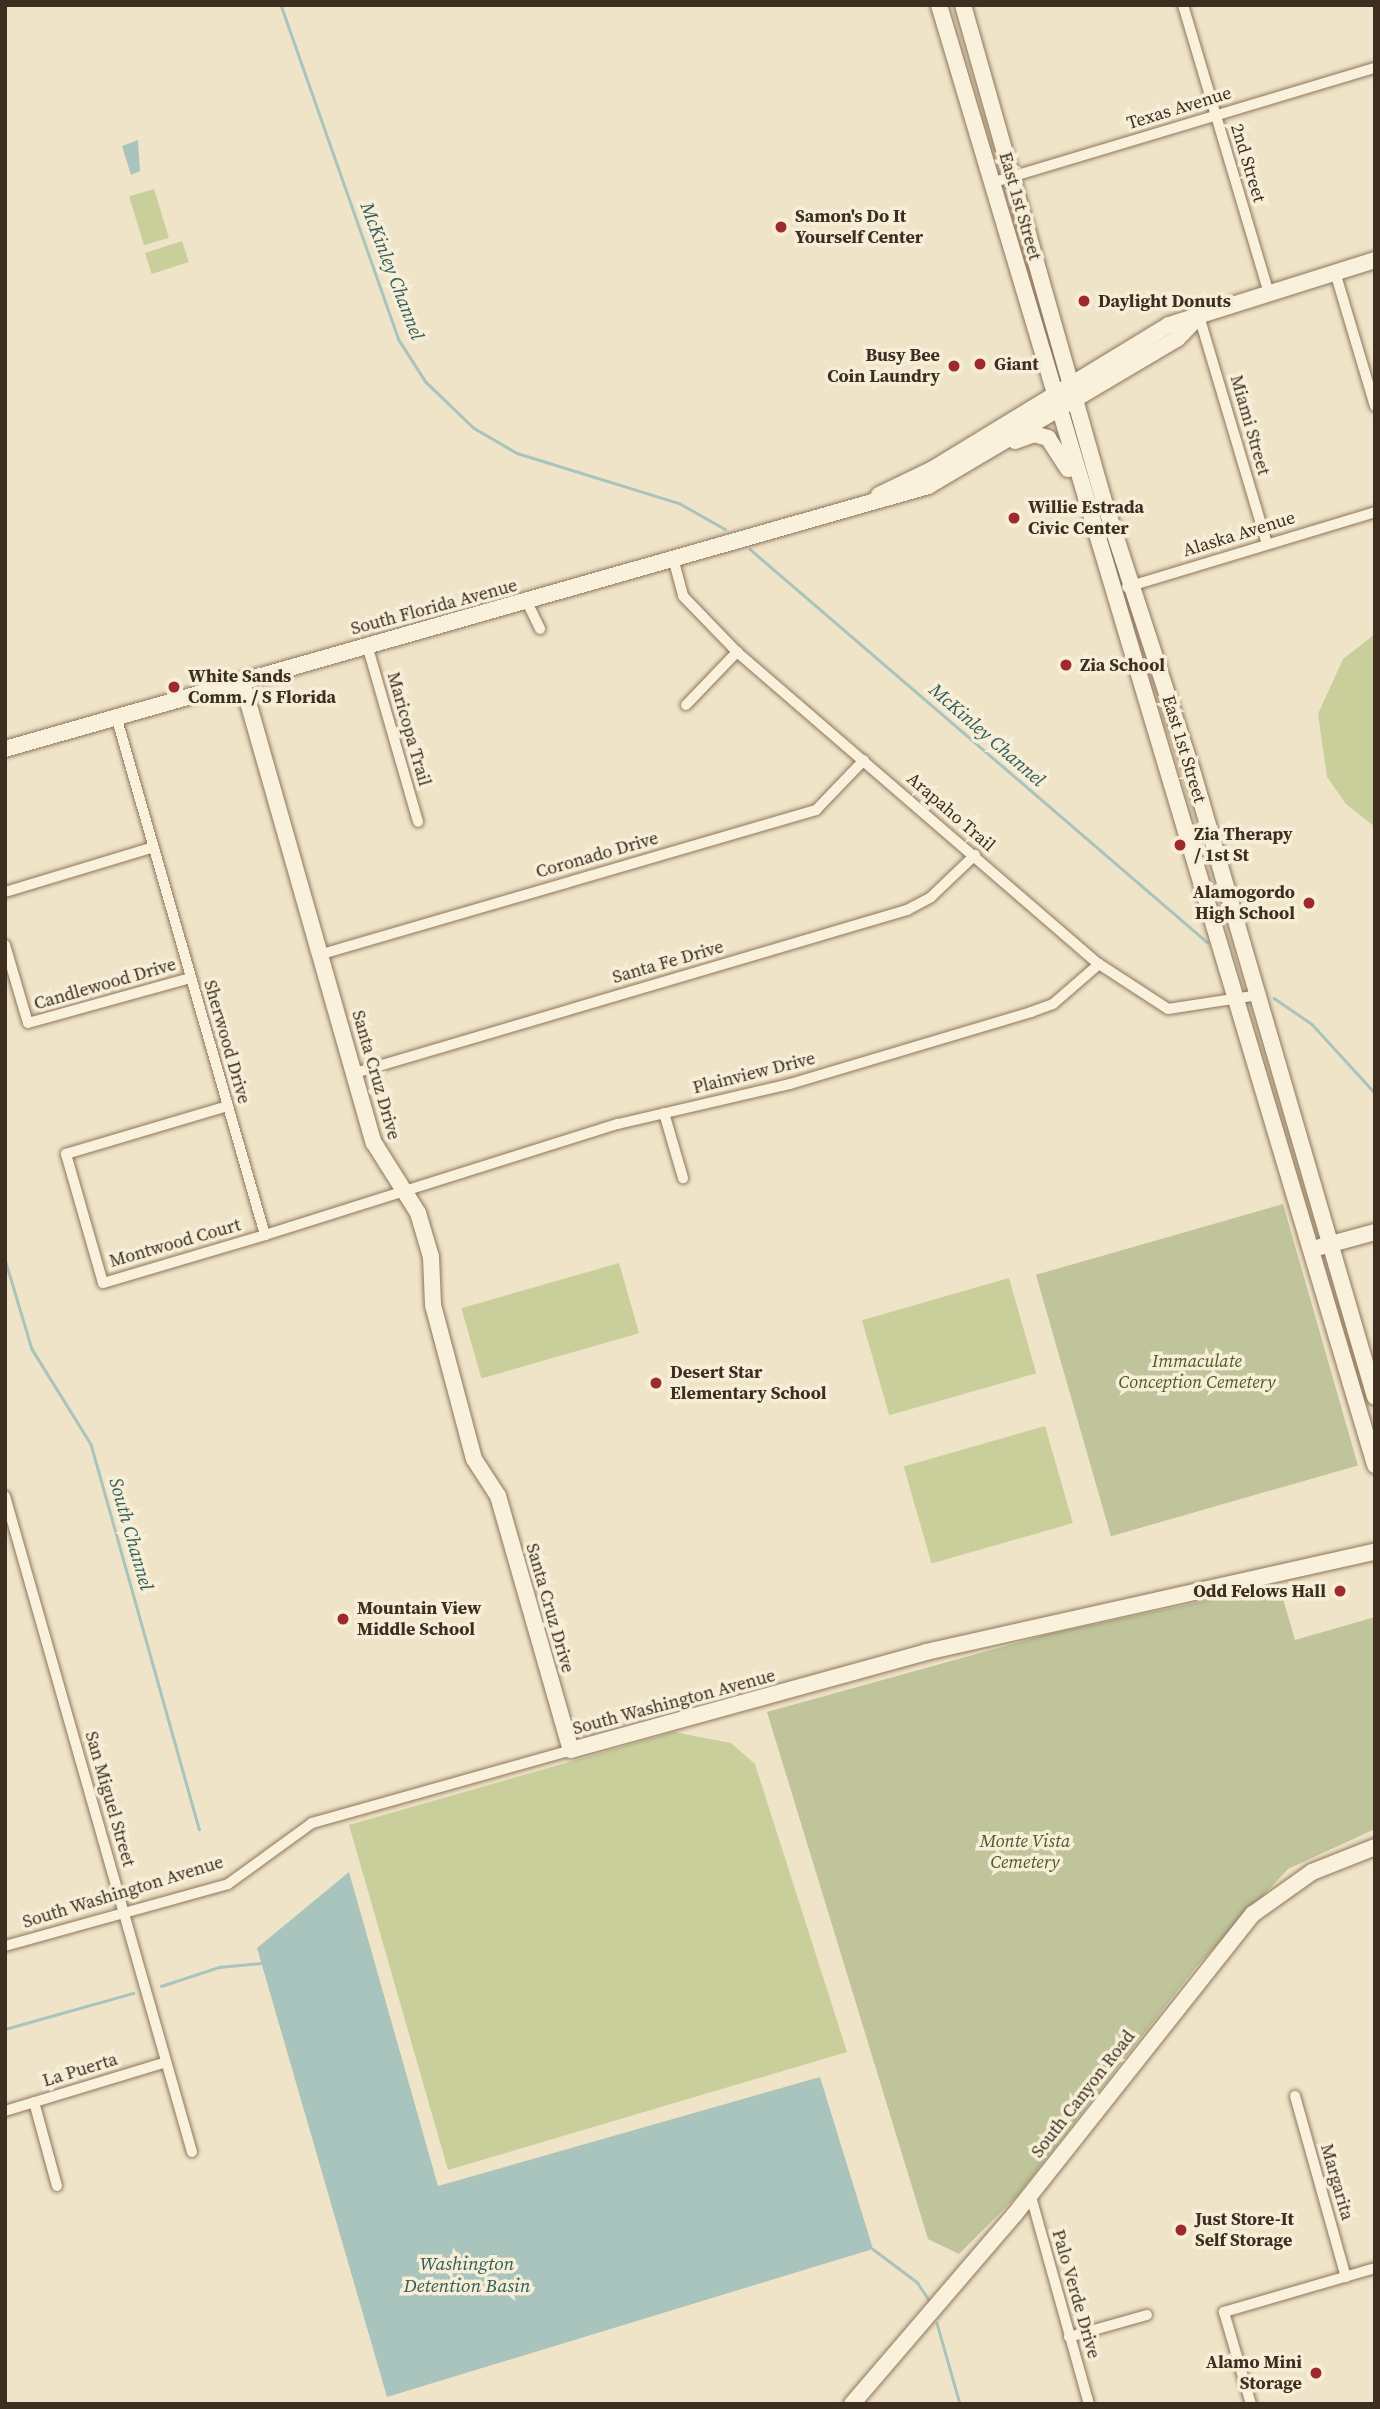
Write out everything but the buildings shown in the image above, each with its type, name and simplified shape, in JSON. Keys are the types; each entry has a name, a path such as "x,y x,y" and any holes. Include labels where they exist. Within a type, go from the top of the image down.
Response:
{"main road":[{"name":"East 1st Street","path":"963,5 1070,383 1258,995 1375,1397"},
{"name":"East 1st Street","path":"942,6 994,182 1054,402 1082,496 1115,591 1375,1465"},
{"name":"South Florida Avenue","path":"5,749 527,602 948,476 1054,402 1070,383 1169,325 1268,291 1375,260"},
{"path":"1054,402 1075,399 1177,339 1199,316"},
{"name":"South Florida Avenue","path":"871,500 1054,402"},
{"path":"948,476 1034,434 1048,438 1082,496"},
{"name":"Santa Cruz Drive","path":"242,681 374,1143 406,1195 430,1257 433,1306 474,1459 498,1496 571,1750"},
{"path":"1311,1250 1375,1231"},
{"name":"South Washington Avenue","path":"571,1750 926,1652 1375,1552"},
{"name":"South Canyon Road","path":"852,2404 1030,2193 1253,1914 1312,1872 1375,1847"}],"street":[{"name":"2nd Street","path":"1183,5 1268,291"},
{"name":"Texas Avenue","path":"994,182 1375,68"},
{"path":"1335,272 1375,406"},
{"name":"Miami Street","path":"1199,316 1267,544"},
{"name":"Alaska Avenue","path":"1115,591 1375,512"},
{"name":"Arapaho Trail","path":"673,558 683,596 737,652 1099,964 1168,1009 1237,1002 1258,995"},
{"path":"527,602 540,629"},
{"name":"Maricopa Trail","path":"367,645 418,822"},
{"path":"686,705 737,652"},
{"name":"Sherwood Drive","path":"116,716 151,848 265,1235"},
{"name":"Coronado Drive","path":"321,954 816,810 864,760"},
{"path":"5,892 151,848"},
{"name":"Santa Fe Drive","path":"355,1073 907,910 931,897 975,855"},
{"name":"Candlewood Drive","path":"5,945 27,1023 190,978"},
{"name":"Plainview Drive","path":"406,1195 664,1113 1031,1012 1053,1004 1099,964"},
{"name":"Montwood Court","path":"228,1106 66,1154 103,1283 265,1235"},
{"path":"664,1113 683,1178"},
{"path":"1273,1122 1293,1117"},
{"path":"265,1235 406,1195"},
{"name":"San Miguel Street","path":"5,1496 192,2152"},
{"name":"South Washington Avenue","path":"5,1946 228,1884 312,1823 571,1750"},
{"name":"La Puerta","path":"5,2111 166,2062"},
{"name":"Margarita","path":"1295,2096 1346,2277"},
{"path":"34,2102 57,2186"},
{"name":"Palo Verde Drive","path":"1030,2193 1089,2404"},
{"path":"1251,2404 1224,2312 1375,2268"},
{"path":"1069,2337 1147,2315"}],"green space":[{"path":"154,189 169,238 144,245 129,197"},
{"path":"182,241 189,262 152,274 145,253"},
{"path":"1375,634 1375,827 1346,804 1327,777 1318,714 1343,659"},
{"name":"Immaculate Conception Cemetery","path":"1283,1204 1358,1465 1111,1536 1036,1275"},
{"path":"619,1263 639,1333 481,1378 461,1308"},
{"path":"1009,1278 1036,1373 889,1415 862,1320"},
{"path":"1045,1426 1073,1523 932,1564 904,1467"},
{"name":"Monte Vista Cemetery","path":"1279,1585 1295,1640 1375,1617 1375,1829 1288,1869 1196,1967 1017,2196 959,2254 928,2239 767,1712 1049,1634"},
{"path":"674,1732 731,1743 755,1764 847,2052 448,2170 349,1825"}],"water":[{"path":"138,140 140,171 131,175 122,146"},
{"name":"Washington Detention Basin","path":"349,1872 438,2186 820,2077 873,2249 387,2397 257,1948"}],"waterway":[{"name":"McKinley Channel","path":"281,5 399,340 426,382 474,428 517,453 679,503 725,529"},
{"name":"McKinley Channel","path":"750,549 1207,942"},
{"name":"McKinley Channel","path":"1274,998 1312,1024 1375,1093"},
{"name":"South Channel","path":"5,1259 32,1349 91,1444 199,1829"},
{"path":"161,1986 219,1967 261,1963"},
{"path":"5,2029 133,1993"},
{"name":"South Channel","path":"873,2249 917,2282 929,2300"},
{"name":"South Channel","path":"937,2323 960,2404"}],"place":[{"name":"Samon's Do It Yourself Center","path":"781,227"},
{"name":"Daylight Donuts","path":"1084,301"},
{"name":"Giant","path":"980,364"},
{"name":"Busy Bee Coin Laundry","path":"954,366"},
{"name":"Willie Estrada Civic Center","path":"1014,518"},
{"name":"Zia School","path":"1066,665"},
{"name":"White Sands Comm. / S Florida","path":"174,687"},
{"name":"Zia Therapy / 1st St","path":"1180,845"},
{"name":"Alamogordo High School","path":"1309,903"},
{"name":"Desert Star Elementary School","path":"656,1383"},
{"name":"Odd Felows Hall","path":"1340,1591"},
{"name":"Mountain View Middle School","path":"343,1619"},
{"name":"Just Store-It Self Storage","path":"1181,2230"},
{"name":"Alamo Mini Storage","path":"1316,2373"}]}
